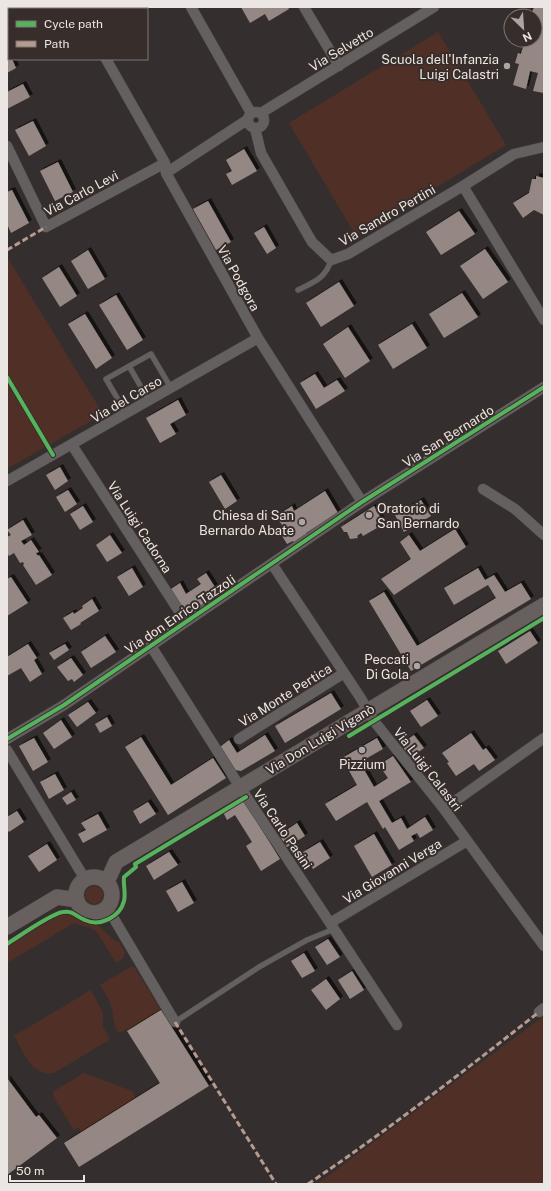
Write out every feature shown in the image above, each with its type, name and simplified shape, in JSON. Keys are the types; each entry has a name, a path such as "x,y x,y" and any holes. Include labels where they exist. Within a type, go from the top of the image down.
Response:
{"street":[{"path":"191,7 253,115 250,126 255,128 260,127 264,123 264,117 253,115"},
{"path":"304,7 339,66"},
{"name":"Via Selvetto","path":"165,168 253,115 339,66 434,7"},
{"name":"Via Podgora","path":"107,60 258,338 362,502"},
{"name":"Via Sandro Pertini","path":"255,128 261,153 312,242 331,260 348,254 463,186"},
{"name":"Via Carlo Levi","path":"7,146 46,227 165,168"},
{"path":"544,147 514,154 463,186 544,320"},
{"name":"Via del Carso","path":"7,481 258,338"},
{"name":"Via San Bernardo","path":"362,502 544,387"},
{"name":"Via Luigi Cadorna","path":"72,445 186,622"},
{"path":"483,489 515,509 544,535"},
{"name":"Via don Enrico Tazzoli","path":"7,739 64,705 362,502"},
{"name":"Via Luigi Calastri","path":"272,564 378,727 444,809 544,946"},
{"name":"Via Don Luigi Viganò","path":"107,882 116,862 544,605"},
{"name":"Via Carlo Pasini","path":"151,646 240,787 397,1025"},
{"name":"Via Monte Pertica","path":"239,739 344,673"},
{"path":"444,809 544,738"},
{"path":"7,750 85,879"},
{"name":"Via Giovanni Verga","path":"332,926 467,841"},
{"path":"97,877 107,882 111,889 112,897 108,907 98,913 90,913 80,907 77,900 77,888 85,879 97,877"},
{"path":"7,927 57,897 77,900"},
{"path":"108,907 175,1022"}],"lane":[{"path":"298,290 321,277 329,268 331,260"},
{"path":"126,413 106,379 129,366 151,354 171,388"},
{"path":"129,366 149,401"},
{"path":"175,1022 259,967 332,926"}],"shaded area":[{"path":"438,32 506,145 356,236 289,123"},
{"path":"7,257 103,414 7,469"},
{"path":"90,886 98,886 103,891 101,902 98,904 90,904 85,899 85,891"},
{"path":"67,913 72,914 84,922 98,925 115,941 118,941 125,952 123,958 116,963 96,931 74,923 7,963 7,946 58,915"},
{"path":"132,966 161,1010 129,1029 128,1028 119,1033 114,1023 111,1005 100,985"},
{"path":"91,990 103,1014 103,1027 109,1040 54,1073 40,1071 34,1067 25,1056 14,1036"},
{"path":"544,1016 544,1184 317,1184"},
{"path":"84,1073 132,1091 136,1098 81,1132 78,1127 74,1130 53,1096 54,1091"}],"building":[{"path":"241,7 288,7 289,9 269,21 265,14 250,23"},
{"path":"544,7 544,93 533,91 538,73 530,71 526,89 513,85 519,64 515,63 518,53 521,54 523,48 543,48 543,8 534,8"},
{"path":"7,50 8,60 12,60 16,68 7,73"},
{"path":"23,84 30,97 7,109 7,92"},
{"path":"33,121 46,146 29,156 15,130"},
{"path":"244,149 257,171 232,185 226,174 232,171 226,160"},
{"path":"58,162 73,192 55,201 40,171"},
{"path":"536,176 544,178 544,215 534,210 523,218 513,203 529,193 532,179 536,179"},
{"path":"12,190 29,223 11,233 7,224 7,192"},
{"path":"208,201 231,242 216,250 193,209"},
{"path":"459,211 475,234 441,255 426,232"},
{"path":"264,227 276,248 267,254 254,233"},
{"path":"485,249 508,282 483,299 460,266"},
{"path":"88,250 105,279 88,289 71,261"},
{"path":"59,267 77,296 60,307 42,278"},
{"path":"339,282 354,306 321,327 306,303"},
{"path":"462,293 478,317 444,338 429,314"},
{"path":"116,295 143,340 127,350 99,305"},
{"path":"85,314 112,358 96,369 68,324"},
{"path":"412,324 427,348 393,369 378,345"},
{"path":"348,327 370,361 345,378 323,344"},
{"path":"315,374 324,388 337,380 345,391 316,409 300,383"},
{"path":"178,400 186,415 170,424 176,434 160,443 146,418"},
{"path":"60,467 68,481 55,490 46,475"},
{"path":"221,475 237,501 225,509 209,482"},
{"path":"68,490 77,504 65,512 56,497"},
{"name":"Chiesa di San Bernardo Abate","path":"325,491 338,513 306,533 308,537 295,545 293,541 287,544 279,531 284,528 276,516 292,506 294,511"},
{"path":"421,500 431,516 404,532 395,515"},
{"path":"83,506 93,522 80,530 70,514"},
{"name":"Oratorio di San Bernardo","path":"374,506 384,524 363,536 361,533 357,536 358,538 350,539 347,532 344,532 341,527"},
{"path":"23,520 32,535 21,541 24,545 31,540 39,552 36,553 38,556 39,555 52,575 36,585 23,565 23,562 20,563 14,553 9,556 7,553 7,537 11,535 7,530"},
{"path":"455,529 466,547 394,595 381,579 411,559 400,542 409,535 420,551"},
{"path":"110,535 122,553 107,562 96,545"},
{"path":"132,568 143,587 129,596 117,577"},
{"path":"478,568 485,580 494,575 505,592 521,583 531,599 411,671 369,601 384,592 417,646 496,598 488,585 454,605 444,588"},
{"path":"206,573 220,595 200,608 197,605 187,611 180,610 168,591 180,583 186,594 201,584 197,579"},
{"path":"11,577 28,603 7,616 7,579"},
{"path":"92,599 99,611 71,630 63,618 73,612 74,614"},
{"path":"530,631 538,643 506,664 498,651"},
{"path":"105,636 116,652 91,668 81,652"},
{"path":"28,644 37,658 34,660 42,674 30,682 21,668 7,676 7,657"},
{"path":"65,644 69,650 54,660 49,653"},
{"path":"71,658 83,675 74,682 72,679 68,681 57,667"},
{"path":"331,693 341,709 285,743 275,726"},
{"path":"427,700 438,716 421,727 410,711"},
{"path":"88,702 96,713 77,727 68,715"},
{"path":"107,717 112,726 100,733 95,724"},
{"path":"61,720 72,737 54,749 43,733"},
{"path":"471,733 483,750 486,748 495,760 479,771 474,764 456,776 447,763 449,762 442,753"},
{"path":"265,735 275,751 241,771 235,770 220,747 229,740 237,753"},
{"path":"414,735 424,748 410,758 401,744"},
{"path":"141,737 171,785 213,758 226,778 168,815 125,747"},
{"path":"34,738 48,762 33,771 19,746"},
{"path":"377,738 383,749 362,761 364,765 362,766 374,787 388,778 379,765 393,756 411,782 379,801 392,823 401,818 407,829 425,817 433,830 420,838 417,833 411,836 414,841 399,850 385,827 383,829 367,802 336,821 325,804 357,785 342,758"},
{"path":"55,774 64,790 49,799 40,782"},
{"path":"71,792 76,800 67,805 62,798"},
{"path":"242,801 245,803 280,859 261,871 246,846 252,842 235,815 227,820 223,812"},
{"path":"148,802 156,814 140,824 133,811"},
{"path":"17,811 24,822 9,832 7,829 7,817"},
{"path":"98,814 107,830 83,843 78,834 86,830 81,823"},
{"path":"297,823 305,836 287,847 279,835"},
{"path":"374,834 392,865 372,877 354,846"},
{"path":"320,842 330,858 313,869 303,852"},
{"path":"47,844 57,860 39,872 28,856"},
{"path":"169,852 178,865 154,880 146,866"},
{"path":"182,882 194,903 178,912 166,891"},
{"path":"328,939 340,957 327,965 315,947"},
{"path":"304,953 315,971 302,978 291,961"},
{"path":"352,971 364,990 350,999 338,980"},
{"path":"326,979 340,999 326,1010 311,990"},
{"path":"161,1010 209,1086 79,1167 64,1143 160,1083 127,1031"},
{"path":"7,1078 36,1117 39,1115 57,1138 7,1175"}],"marked path":[{"path":"7,250 46,227"},
{"path":"308,1184 338,1164 454,1078 539,1012"},
{"path":"175,1022 276,1184"}],"cycle path":[{"path":"7,377 53,455"},
{"path":"7,739 64,705 362,502 544,387"},
{"path":"349,736 544,618"},
{"path":"7,944 58,913 69,912 91,922 103,921 114,916 122,907 125,898 124,877 136,867 135,864 246,797"}],"place":[{"name":"Scuola dell'Infanzia Luigi Calastri","path":"507,66"},
{"name":"Oratorio di San Bernardo","path":"369,515"},
{"name":"Chiesa di San Bernardo Abate","path":"302,522"},
{"name":"Peccati Di Gola","path":"417,666"},
{"name":"Pizzium","path":"362,750"}]}
